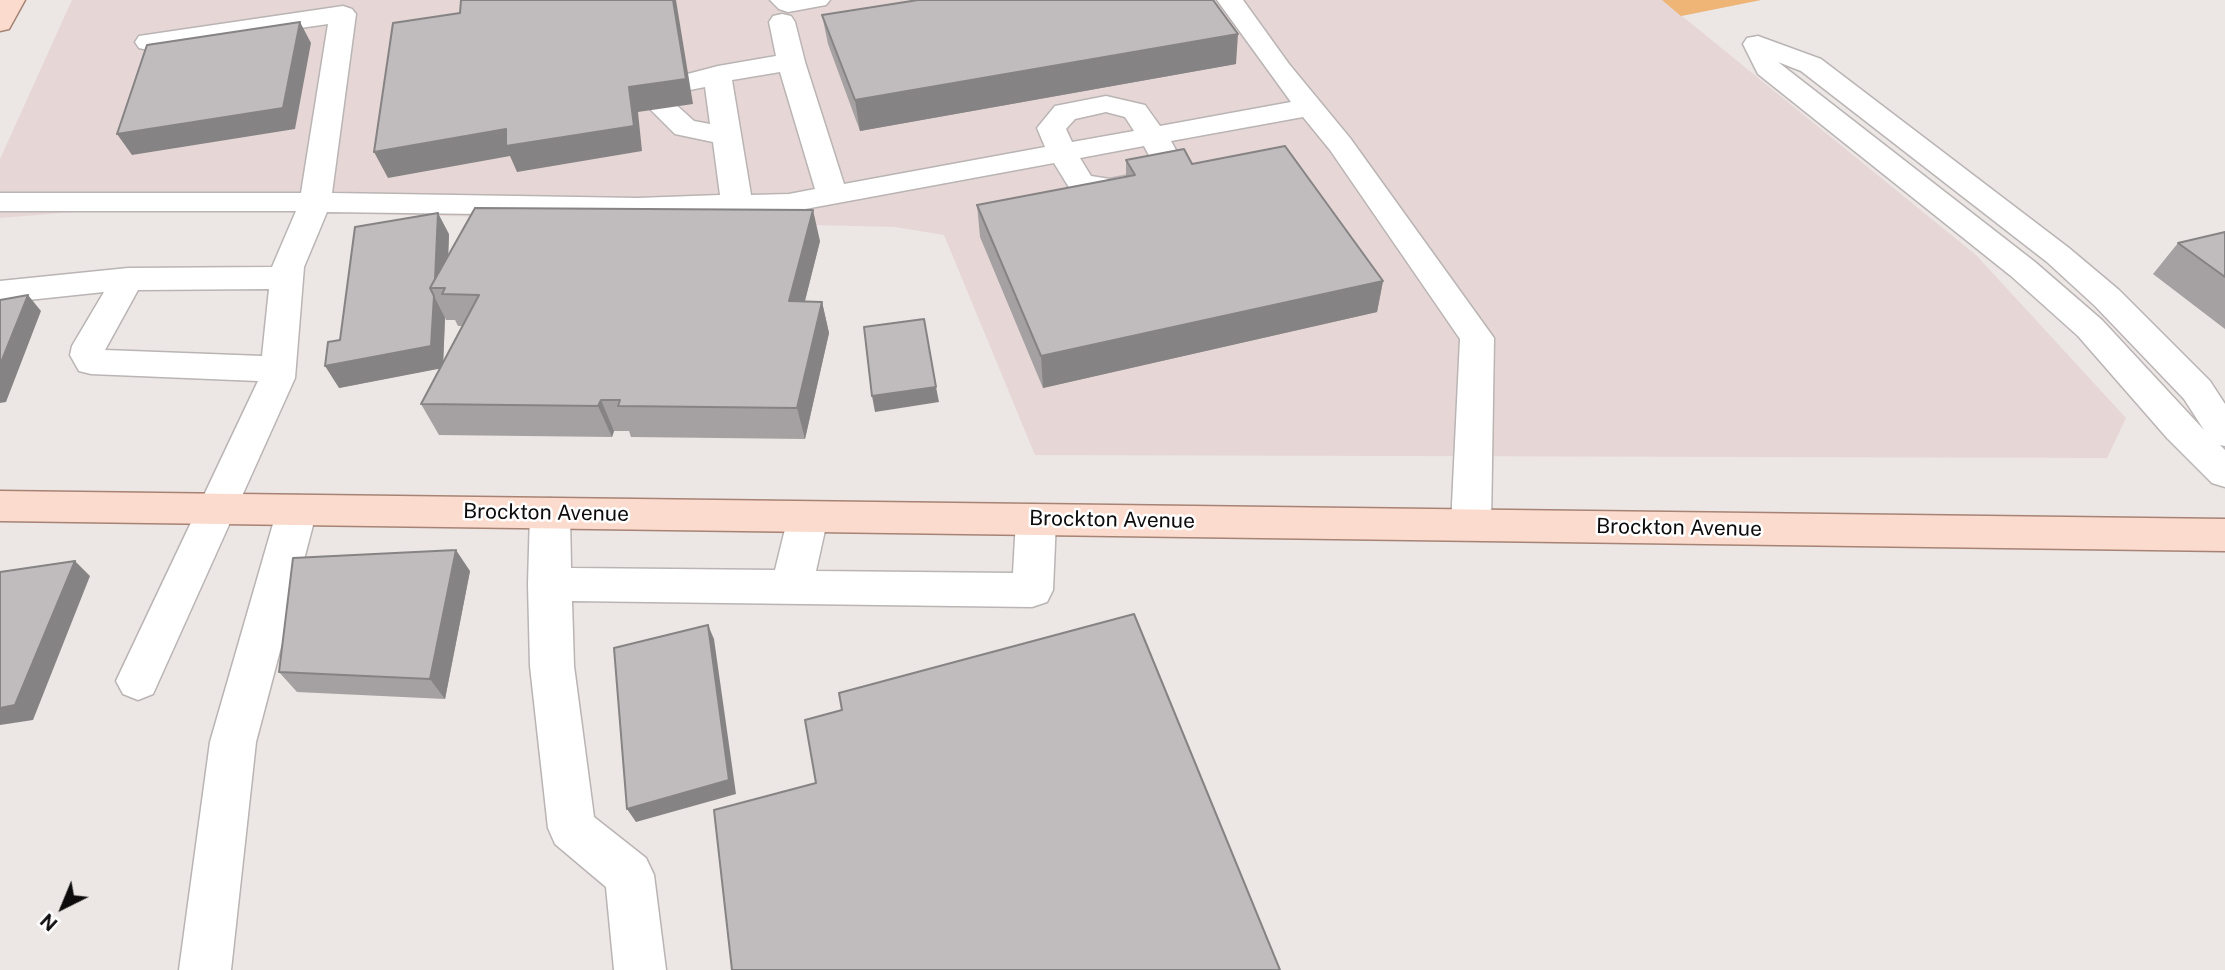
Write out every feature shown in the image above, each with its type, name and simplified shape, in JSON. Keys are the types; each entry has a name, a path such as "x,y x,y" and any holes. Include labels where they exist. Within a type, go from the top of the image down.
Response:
{"main road":[{"path":"0,23 12,0"},
{"name":"Brockton Avenue","path":"0,506 2225,535"}],"lane":[{"path":"817,0 789,4 782,11 791,62 832,195"},
{"path":"1230,0 1279,70 1340,144 1477,338 1471,525"},
{"path":"138,681 216,509 253,436 277,378 288,267 315,202 343,13 148,42"},
{"path":"2225,433 2197,390 2108,298 2047,246 1811,65 1756,44 1768,68 2023,269 2090,328 2180,429 2225,473"},
{"path":"737,204 726,136 703,78 791,62"},
{"path":"1106,104 1135,111 1168,163 1156,179 1110,188 1081,183 1062,153 1051,128 1065,112 1106,104"},
{"path":"0,202 315,202 638,207 789,203 1310,107"},
{"path":"663,108 685,128 726,136"},
{"path":"0,292 128,279 287,278"},
{"path":"128,279 89,346 87,355 91,362 278,369"},
{"path":"205,970 233,742 297,510"},
{"path":"550,513 552,666 572,828 629,876 640,970"},
{"path":"792,587 808,517"},
{"path":"549,584 1032,590 1036,520"}],"shaded area":[{"path":"72,0 1761,0 1682,16 1976,255 2126,418 2107,458 1035,455 944,235 895,227 122,208 0,218 0,159"},
{"path":"1662,0 1761,0 1681,16"}],"building":[{"path":"461,0 673,0 686,79 629,87 634,126 506,146 506,129 374,152 393,23 460,13"},
{"path":"918,0 1213,0 1238,34 855,100 822,15"},
{"path":"300,22 283,108 117,134 147,45"},
{"path":"1285,146 1383,281 1041,356 977,205 1135,175 1126,160 1184,149 1192,164"},
{"path":"475,208 813,210 789,301 822,302 797,408 618,406 620,400 601,400 598,406 421,404 479,295 442,294 445,288 430,288"},
{"path":"438,213 435,279 430,288 434,296 431,346 325,366 328,342 340,340 355,227"},
{"path":"2225,232 2225,277 2178,243"},
{"path":"28,295 0,365 0,300"},
{"path":"924,319 936,387 872,396 864,327"},
{"path":"456,550 430,679 279,672 293,558"},
{"path":"75,561 15,705 0,708 0,572"},
{"path":"1134,614 1280,970 732,970 714,810 816,783 805,720 842,710 839,693"},
{"path":"708,625 729,780 627,809 614,648"}]}
